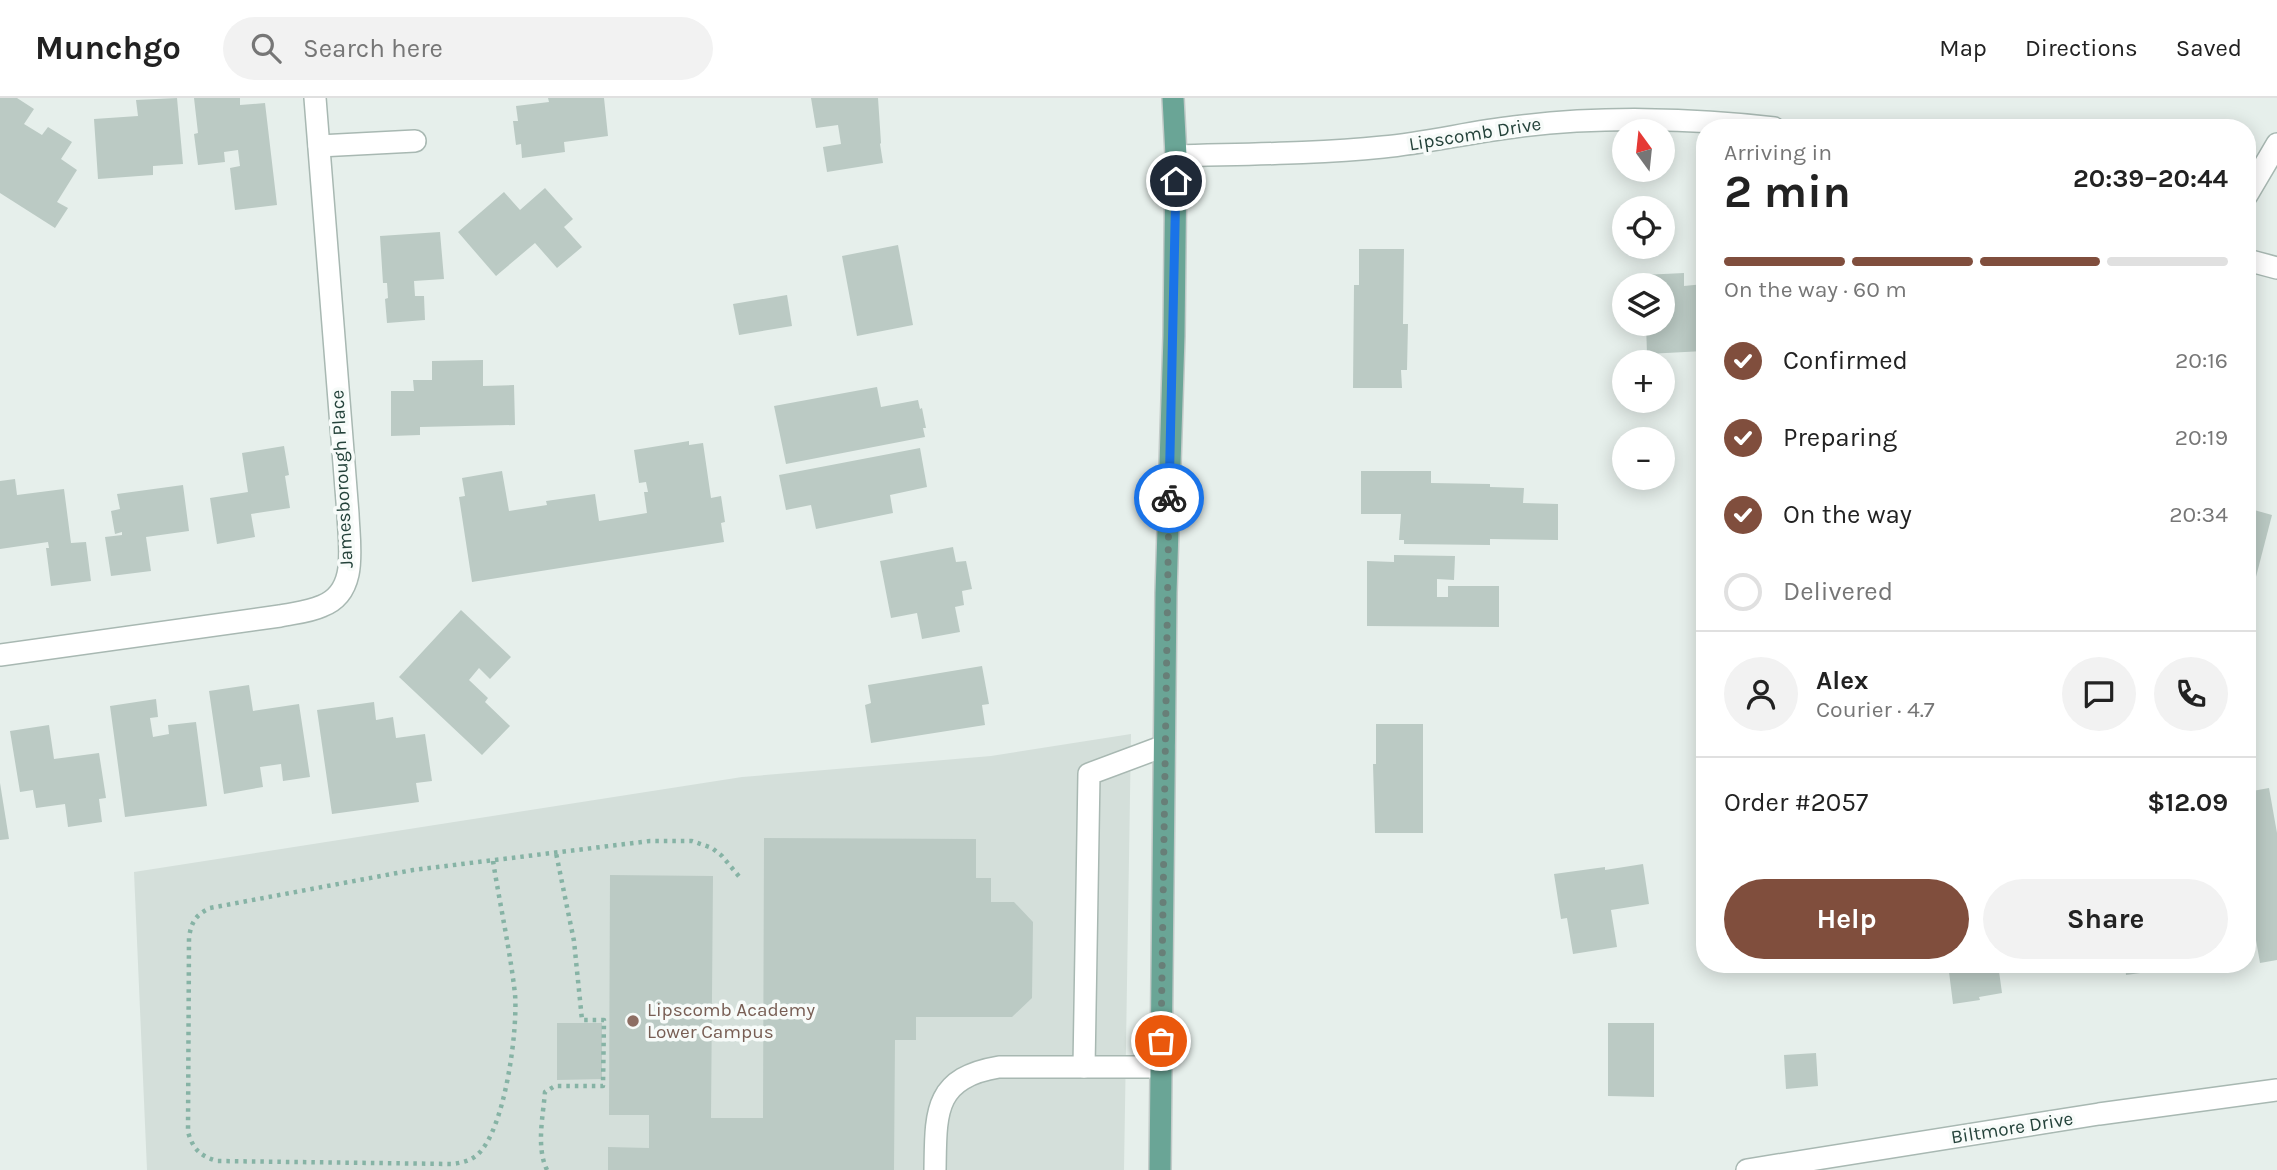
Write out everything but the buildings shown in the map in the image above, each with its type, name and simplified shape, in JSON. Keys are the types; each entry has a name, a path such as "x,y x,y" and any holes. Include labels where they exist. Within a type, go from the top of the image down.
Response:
{"main road":[{"path":"1160,1170 1164,746 1176,156 1173,98"}],"street":[{"name":"Jamesborough Place","path":"0,654 280,616 325,606 341,593 349,573 348,514 315,98"},
{"name":"Lipscomb Drive","path":"1176,156 1382,148 1553,122 1696,121"},
{"path":"319,146 415,141"},
{"path":"2256,180 2277,144"},
{"path":"2256,262 2277,268"},
{"path":"1084,1067 1089,774 1164,746"},
{"path":"936,1170 940,1107 945,1095 955,1083 982,1070 999,1067 1161,1067"},
{"name":"Biltmore Drive","path":"1747,1170 1794,1166 2099,1114 2277,1090"}],"path":[{"path":"493,861 515,997 514,1028 512,1058 502,1103 494,1127 479,1154 466,1162 442,1164 217,1161 199,1153 191,1143 188,1132 189,938 191,925 198,913 414,870 650,841 692,841 712,848 742,880"},
{"path":"547,1170 542,1159 541,1144 545,1092 555,1086 603,1086 604,1020 582,1020 574,941 556,853"}],"shaded area":[{"name":"Lipscomb Academy Lower Campus","path":"1131,734 1124,1170 147,1170 134,872 742,777 991,756"}],"way so far":[{"path":"1161,1041 1169,498"}],"place":[{"name":"Lipscomb Academy Lower Campus","path":"633,1021"}],"route":[{"path":"1169,498 1176,181"}]}
